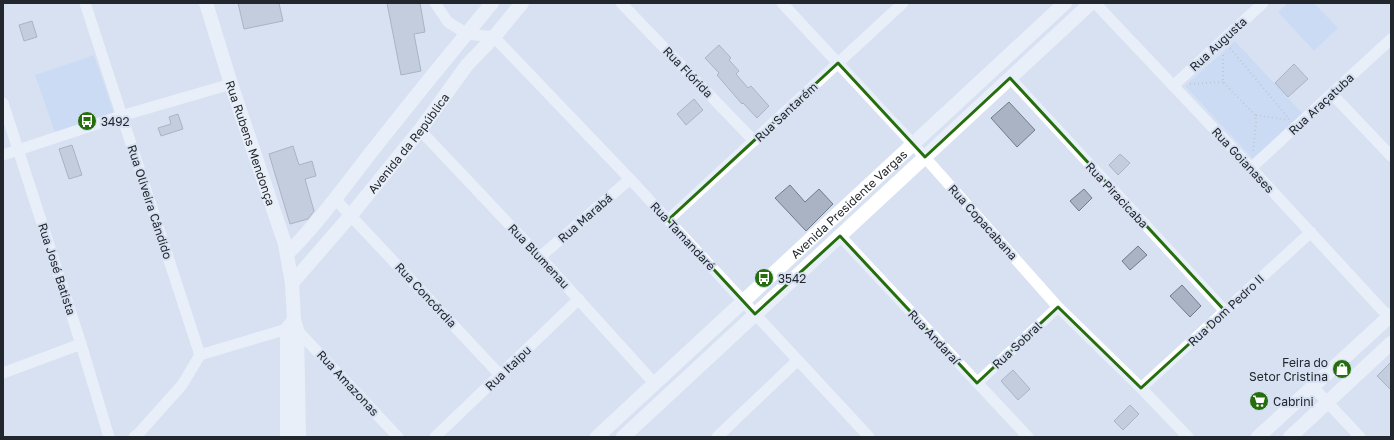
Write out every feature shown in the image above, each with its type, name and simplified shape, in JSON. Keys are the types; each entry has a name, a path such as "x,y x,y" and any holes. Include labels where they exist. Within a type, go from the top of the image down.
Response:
{"street":[{"name":"Rua Oliveira Cândido","path":"85,3 200,355"},
{"name":"Rua Rubens Mendonça","path":"206,3 231,84 285,244 292,283 293,326"},
{"path":"435,3 448,22 467,34 494,37"},
{"name":"Avenida da República","path":"287,254 302,239 335,199 492,3"},
{"name":"Avenida da República","path":"292,283 351,215 420,130 467,65 494,37 522,3"},
{"name":"Rua Flórida","path":"621,3 754,141"},
{"name":"Rua Copacabana","path":"782,3 925,157 1058,307 1141,388 1188,437"},
{"name":"Rua Santarém","path":"668,220 904,3"},
{"name":"Avenida Presidente Vargas","path":"597,437 1065,3"},
{"name":"Avenida Presidente Vargas","path":"623,437 1091,3"},
{"name":"Rua Goianases","path":"1095,3 1311,232 1384,312 1391,316"},
{"name":"Rua Augusta","path":"1174,86 1262,3"},
{"name":"Rua Tamandaré","path":"494,37 630,179 869,437"},
{"name":"Rua Araçatuba","path":"1251,168 1391,39"},
{"name":"Rua Piracicaba","path":"1010,78 1225,312"},
{"path":"3,155 121,116 231,84"},
{"path":"1332,94 1391,156"},
{"name":"Rua José Batista","path":"3,102 81,344 109,437"},
{"name":"Rua Blumenau","path":"420,130 540,256 655,384"},
{"name":"Rua Marabá","path":"540,256 630,179"},
{"name":"Rua Concórdia","path":"335,199 501,376"},
{"name":"Rua Dom Pedro II","path":"1141,388 1311,232"},
{"name":"Rua Andaraí","path":"840,236 1028,437"},
{"name":"Rua Itaipu","path":"435,437 501,376 579,300"},
{"name":"Rua Sobral","path":"977,383 1058,307"},
{"path":"1258,437 1391,316"},
{"path":"134,437 182,385 200,355 293,326"},
{"path":"287,437 293,326"},
{"path":"293,326 299,437"},
{"name":"Rua Amazonas","path":"293,326 398,437"},
{"path":"1290,437 1391,343"},
{"path":"3,373 81,344"},
{"path":"717,437 798,360"},
{"path":"1313,387 1360,437"}],"path":[{"path":"1223,39 1223,82 1255,115 1256,122 1251,168"},
{"path":"1223,39 1296,127"},
{"path":"1174,86 1223,82"},
{"path":"1255,115 1286,120 1296,127"}],"highlighted area":[{"path":"838,63 925,157 1010,78 1225,311 1141,388 1058,307 977,383 840,236 755,314 668,220"}],"shaded area":[{"path":"1288,3 1314,3 1338,28 1314,51 1278,12"},
{"path":"1235,41 1303,114 1253,159 1185,86"},
{"path":"94,55 114,113 55,133 35,75"}],"building":[{"path":"238,3 279,3 283,21 244,29"},
{"path":"387,3 420,3 425,32 414,34 421,71 401,75"},
{"path":"32,21 37,37 24,41 19,25"},
{"path":"719,45 731,58 729,60 739,71 736,74 748,88 751,86 769,106 757,118 743,103 742,104 717,75 719,73 705,58"},
{"path":"1294,64 1308,79 1288,97 1275,83"},
{"path":"694,99 703,110 686,125 677,114"},
{"path":"1009,102 1035,130 1017,147 991,118"},
{"path":"178,114 183,129 161,136 158,128 171,124 169,117"},
{"path":"72,145 82,175 69,179 59,149"},
{"path":"293,146 299,165 312,161 316,176 305,179 314,211 308,219 290,224 269,154"},
{"path":"1120,154 1130,163 1118,175 1109,165"},
{"path":"790,185 805,202 819,189 833,204 806,231 775,198"},
{"path":"1084,189 1092,198 1079,211 1070,201"},
{"path":"1138,246 1147,255 1130,270 1122,261"},
{"path":"1182,285 1201,306 1190,317 1170,296"},
{"path":"1391,362 1391,390 1377,376"},
{"path":"1013,370 1030,389 1018,400 1001,381"},
{"path":"1130,405 1139,414 1123,430 1114,421"}],"place":[{"name":"3492","path":"87,121"},
{"name":"3542","path":"764,278"},
{"name":"Feira do Setor Cristina","path":"1342,369"},
{"name":"Cabrini","path":"1259,401"}]}
